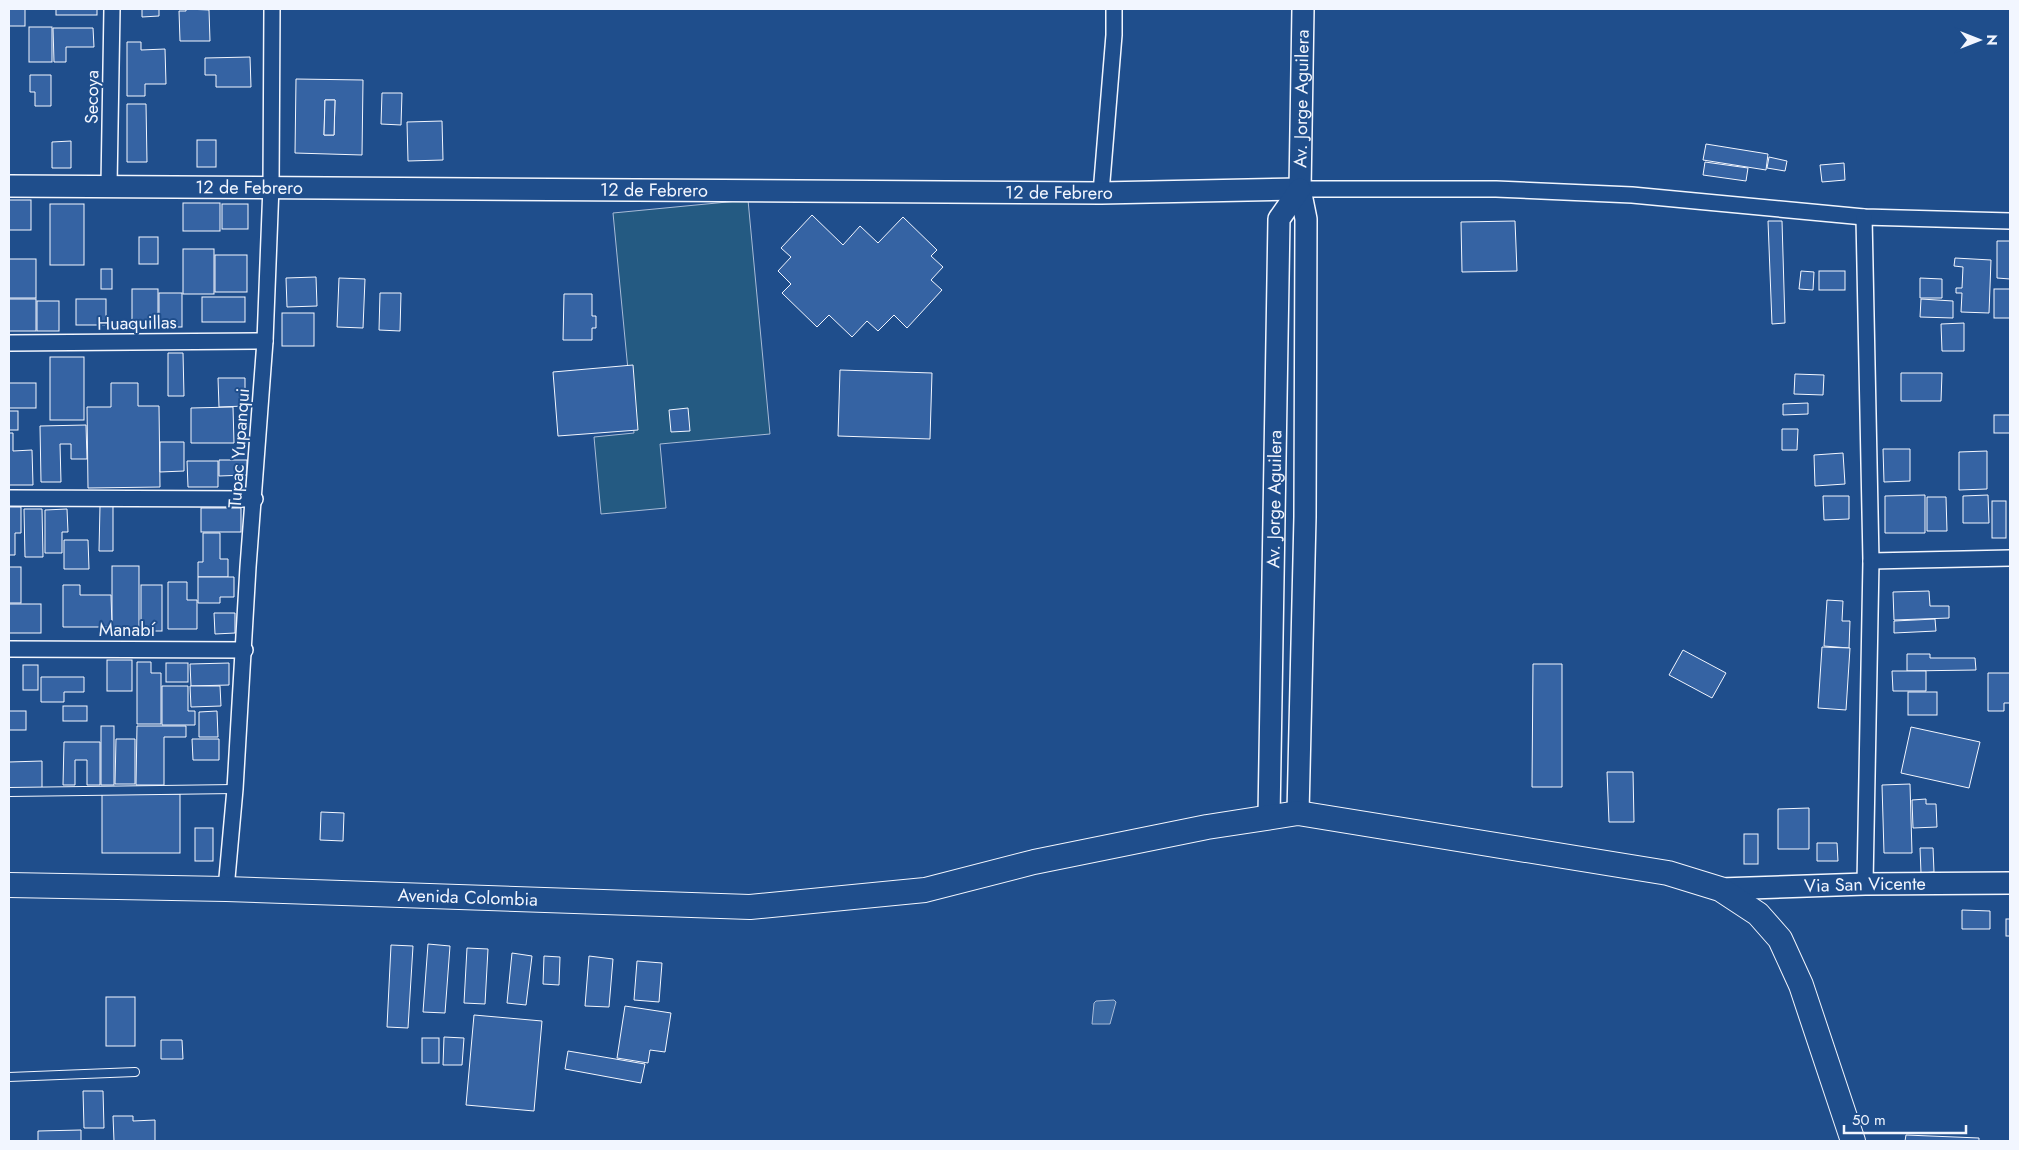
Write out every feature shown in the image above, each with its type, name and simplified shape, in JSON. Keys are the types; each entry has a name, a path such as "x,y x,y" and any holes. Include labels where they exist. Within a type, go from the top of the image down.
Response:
{"main road":[{"name":"Avenida Colombia","path":"9,885 226,889 750,907 925,890 1034,862 1298,813 1668,873 1720,889 1758,914 1780,939 1801,985 1853,1141"}],"street":[{"name":"Secoya","path":"109,185 112,9"},
{"name":"Tupac Yupanqui","path":"226,889 245,650 248,567 255,498 265,341 271,186 272,9"},
{"path":"1101,193 1114,36 1114,9"},
{"name":"Av. Jorge Aguilera","path":"1298,813 1305,527 1306,229 1300,189 1303,9"},
{"name":"12 de Febrero","path":"9,186 271,186 453,190 1101,193 1300,189"},
{"path":"1300,189 1496,189 1632,195 1864,217 2010,221"},
{"name":"Av. Jorge Aguilera","path":"1269,817 1279,219 1300,189"},
{"path":"1864,217 1871,561 1865,884"},
{"name":"Huaquillas","path":"9,344 265,341"},
{"path":"9,498 255,498"},
{"path":"1871,561 2010,558"},
{"name":"Manabí","path":"9,649 245,650"},
{"name":"Via San Vicente","path":"1720,889 1865,884 2010,883"}],"lane":[{"path":"9,792 235,789"},
{"path":"9,1077 135,1072"}],"shaded area":[{"path":"748,200 770,434 660,444 666,508 601,514 594,437 634,433 613,213"},
{"path":"1114,1000 1116,1002 1110,1024 1092,1024 1094,1003 1096,1001"}],"building":[{"path":"9,9 25,9 25,26 9,26"},
{"path":"56,9 97,9 97,15 56,15"},
{"path":"142,9 159,9 159,16 142,17"},
{"path":"186,9 209,10 210,41 180,41 179,11 186,11"},
{"path":"29,27 52,27 52,62 29,62"},
{"path":"53,28 93,28 94,47 66,47 66,62 54,62"},
{"path":"127,42 141,42 141,50 165,49 166,84 145,84 145,96 127,96"},
{"path":"250,57 251,87 216,87 216,75 205,75 205,58"},
{"path":"30,75 51,75 51,106 35,106 35,92 30,92"},
{"path":"296,79 363,80 362,155 295,153","holes":["325,100 335,100 334,135 324,135"]},
{"path":"382,93 402,93 401,125 381,124"},
{"path":"325,100 335,100 334,135 324,135"},
{"path":"127,104 146,104 147,162 127,162"},
{"path":"442,121 443,160 408,161 407,122"},
{"path":"197,140 216,140 216,167 197,167"},
{"path":"71,141 71,168 52,168 52,142"},
{"path":"1706,144 1768,154 1766,170 1703,160"},
{"path":"1769,157 1787,161 1785,171 1767,168"},
{"path":"1705,162 1748,168 1746,181 1703,175"},
{"path":"1844,163 1845,180 1822,182 1820,165"},
{"path":"9,200 31,200 31,230 9,230"},
{"path":"183,203 220,203 220,231 183,231"},
{"path":"50,204 84,204 84,265 50,265"},
{"path":"222,204 248,204 248,229 222,229"},
{"path":"812,215 843,245 860,226 878,243 903,217 937,250 931,256 943,267 931,280 942,290 907,328 894,315 878,331 867,321 852,337 829,315 817,327 782,293 791,284 778,271 791,257 781,248"},
{"path":"1515,221 1517,271 1462,272 1461,222"},
{"path":"1768,221 1782,221 1785,323 1772,324"},
{"path":"139,237 158,237 158,264 139,264"},
{"path":"1997,241 2010,241 2010,279 1997,278"},
{"path":"183,249 214,249 214,294 183,294"},
{"path":"215,255 247,255 247,292 215,292"},
{"path":"1955,258 1991,260 1989,313 1961,312 1962,293 1956,293 1956,288 1962,288 1963,267 1954,266"},
{"path":"9,259 36,259 36,298 9,298"},
{"path":"101,269 112,269 112,289 101,289"},
{"path":"1801,271 1814,272 1813,290 1799,289"},
{"path":"1819,271 1845,271 1845,290 1819,290"},
{"path":"316,277 317,306 287,307 286,278"},
{"path":"339,278 365,279 363,328 337,327"},
{"path":"1920,278 1942,279 1942,298 1920,298"},
{"path":"132,289 158,289 158,326 132,326"},
{"path":"1994,289 2010,289 2010,318 1994,318"},
{"path":"159,293 182,293 182,327 159,327"},
{"path":"380,293 401,293 400,331 379,330"},
{"path":"564,294 592,294 592,316 596,316 596,328 592,328 592,340 563,340"},
{"path":"202,297 245,297 245,322 202,322"},
{"path":"9,299 36,299 36,331 9,331"},
{"path":"76,299 106,299 106,325 76,325"},
{"path":"1921,299 1953,301 1953,318 1920,317"},
{"path":"37,301 59,301 59,331 37,331"},
{"path":"282,313 314,313 314,346 282,346"},
{"path":"1964,323 1964,351 1942,351 1941,324"},
{"path":"168,353 183,353 184,396 168,396"},
{"path":"50,357 84,357 84,420 50,420"},
{"path":"633,365 638,430 558,436 553,372"},
{"path":"840,370 932,373 930,439 838,436"},
{"path":"1901,373 1942,373 1941,401 1901,401"},
{"path":"1795,374 1824,375 1823,395 1794,394"},
{"path":"218,378 245,378 245,406 219,407"},
{"path":"9,383 36,383 36,408 9,408"},
{"path":"111,383 138,383 138,406 159,406 160,487 88,488 87,407 111,407"},
{"path":"1808,403 1808,414 1783,415 1783,404"},
{"path":"233,407 234,443 191,443 191,408"},
{"path":"688,408 690,431 671,432 669,410"},
{"path":"9,411 18,411 18,430 9,430"},
{"path":"1994,415 2010,415 2010,433 1994,433"},
{"path":"86,425 87,459 71,459 71,444 60,444 61,482 41,482 40,426"},
{"path":"1782,429 1798,429 1797,450 1782,450"},
{"path":"9,433 13,433 13,451 32,450 33,485 9,485"},
{"path":"160,442 184,442 184,471 160,472"},
{"path":"1883,449 1910,449 1910,481 1884,482"},
{"path":"1987,451 1987,489 1959,490 1959,452"},
{"path":"1843,453 1845,484 1815,486 1814,455"},
{"path":"219,460 247,460 247,475 219,476"},
{"path":"187,461 218,461 218,487 188,487"},
{"path":"1925,495 1925,533 1885,533 1885,496"},
{"path":"1988,495 1989,523 1963,523 1963,496"},
{"path":"1823,496 1849,496 1849,519 1824,520"},
{"path":"1927,497 1946,497 1947,531 1927,531"},
{"path":"1992,501 2006,501 2006,538 1992,538"},
{"path":"100,506 113,506 113,551 99,551"},
{"path":"9,507 21,507 21,533 15,533 15,555 9,555"},
{"path":"201,508 241,508 241,532 201,532"},
{"path":"24,509 42,509 43,557 25,557"},
{"path":"67,509 68,532 62,532 62,553 45,553 45,510"},
{"path":"203,533 220,533 220,559 228,559 228,577 198,577 198,562 203,562"},
{"path":"64,540 88,540 89,569 64,569"},
{"path":"112,566 139,566 139,628 112,628"},
{"path":"9,567 21,567 21,603 9,603"},
{"path":"198,577 234,577 234,597 220,597 220,603 198,603"},
{"path":"168,582 187,582 187,600 197,600 197,629 168,629"},
{"path":"63,585 80,585 80,595 111,595 112,627 63,627"},
{"path":"141,585 162,585 162,631 141,631"},
{"path":"1929,591 1930,606 1949,606 1949,618 1894,620 1893,592"},
{"path":"1827,600 1843,601 1842,621 1850,621 1849,648 1824,646"},
{"path":"9,604 41,604 41,633 9,633"},
{"path":"214,613 235,613 235,633 215,634"},
{"path":"1935,619 1936,631 1894,633 1894,621"},
{"path":"1822,647 1850,648 1846,710 1818,708"},
{"path":"1683,650 1726,673 1712,698 1669,675"},
{"path":"1907,654 1930,654 1930,658 1975,658 1976,670 1907,671"},
{"path":"107,660 132,660 132,691 107,691"},
{"path":"137,662 151,662 151,673 161,673 161,724 137,724"},
{"path":"166,663 188,663 188,682 166,682"},
{"path":"229,663 229,685 191,686 190,664"},
{"path":"1533,664 1562,664 1562,787 1532,787"},
{"path":"23,665 38,665 38,690 23,690"},
{"path":"1892,671 1926,671 1926,691 1893,691"},
{"path":"1988,673 2010,673 2010,703 2004,703 2004,711 1988,711"},
{"path":"41,677 84,677 84,692 64,692 64,702 41,702"},
{"path":"162,686 188,686 188,711 195,711 195,725 162,725"},
{"path":"190,686 220,686 221,706 191,707"},
{"path":"1908,692 1937,692 1937,715 1908,715"},
{"path":"63,706 87,706 87,721 63,721"},
{"path":"9,711 26,711 26,730 9,730"},
{"path":"217,711 218,737 199,737 199,712"},
{"path":"101,726 114,726 114,785 101,785"},
{"path":"137,726 186,726 186,737 164,737 164,785 136,785"},
{"path":"1911,727 1980,742 1969,788 1901,773"},
{"path":"116,739 135,739 135,784 115,784"},
{"path":"192,739 219,739 219,760 193,760"},
{"path":"64,742 100,742 100,785 87,785 87,760 75,760 75,785 63,785"},
{"path":"42,761 42,788 9,789 9,762"},
{"path":"1607,772 1633,772 1634,822 1609,822"},
{"path":"1910,784 1912,853 1884,853 1882,785"},
{"path":"102,794 180,794 180,853 102,853"},
{"path":"1926,799 1926,804 1936,804 1937,827 1913,828 1912,800"},
{"path":"1809,808 1809,849 1778,849 1778,809"},
{"path":"321,812 344,813 343,841 320,840"},
{"path":"195,828 213,828 213,861 195,861"},
{"path":"1744,834 1758,834 1758,864 1744,864"},
{"path":"1817,843 1837,843 1838,861 1817,861"},
{"path":"1920,848 1933,848 1934,872 1921,873"},
{"path":"1962,910 1990,911 1990,929 1962,929"},
{"path":"2006,919 2010,919 2010,936 2006,936"},
{"path":"428,944 450,946 445,1013 423,1012"},
{"path":"391,945 413,946 408,1028 387,1027"},
{"path":"467,948 488,949 485,1004 464,1003"},
{"path":"512,953 532,956 526,1005 507,1003"},
{"path":"544,956 560,957 559,985 543,984"},
{"path":"589,956 613,959 609,1007 585,1006"},
{"path":"637,961 662,963 659,1002 634,1000"},
{"path":"106,997 135,997 135,1046 106,1046"},
{"path":"625,1006 671,1013 665,1052 650,1050 648,1063 617,1058"},
{"path":"474,1015 542,1021 534,1111 466,1105"},
{"path":"444,1037 464,1038 462,1065 443,1065"},
{"path":"422,1038 439,1038 439,1063 422,1063"},
{"path":"161,1040 182,1040 183,1059 161,1059"},
{"path":"568,1051 645,1064 641,1083 565,1069"},
{"path":"83,1091 103,1091 104,1128 84,1128"},
{"path":"113,1116 133,1116 133,1121 155,1120 155,1141 114,1141"},
{"path":"81,1130 81,1141 38,1141 38,1131"},
{"path":"1906,1135 1979,1138 1979,1141 1905,1141"}]}
